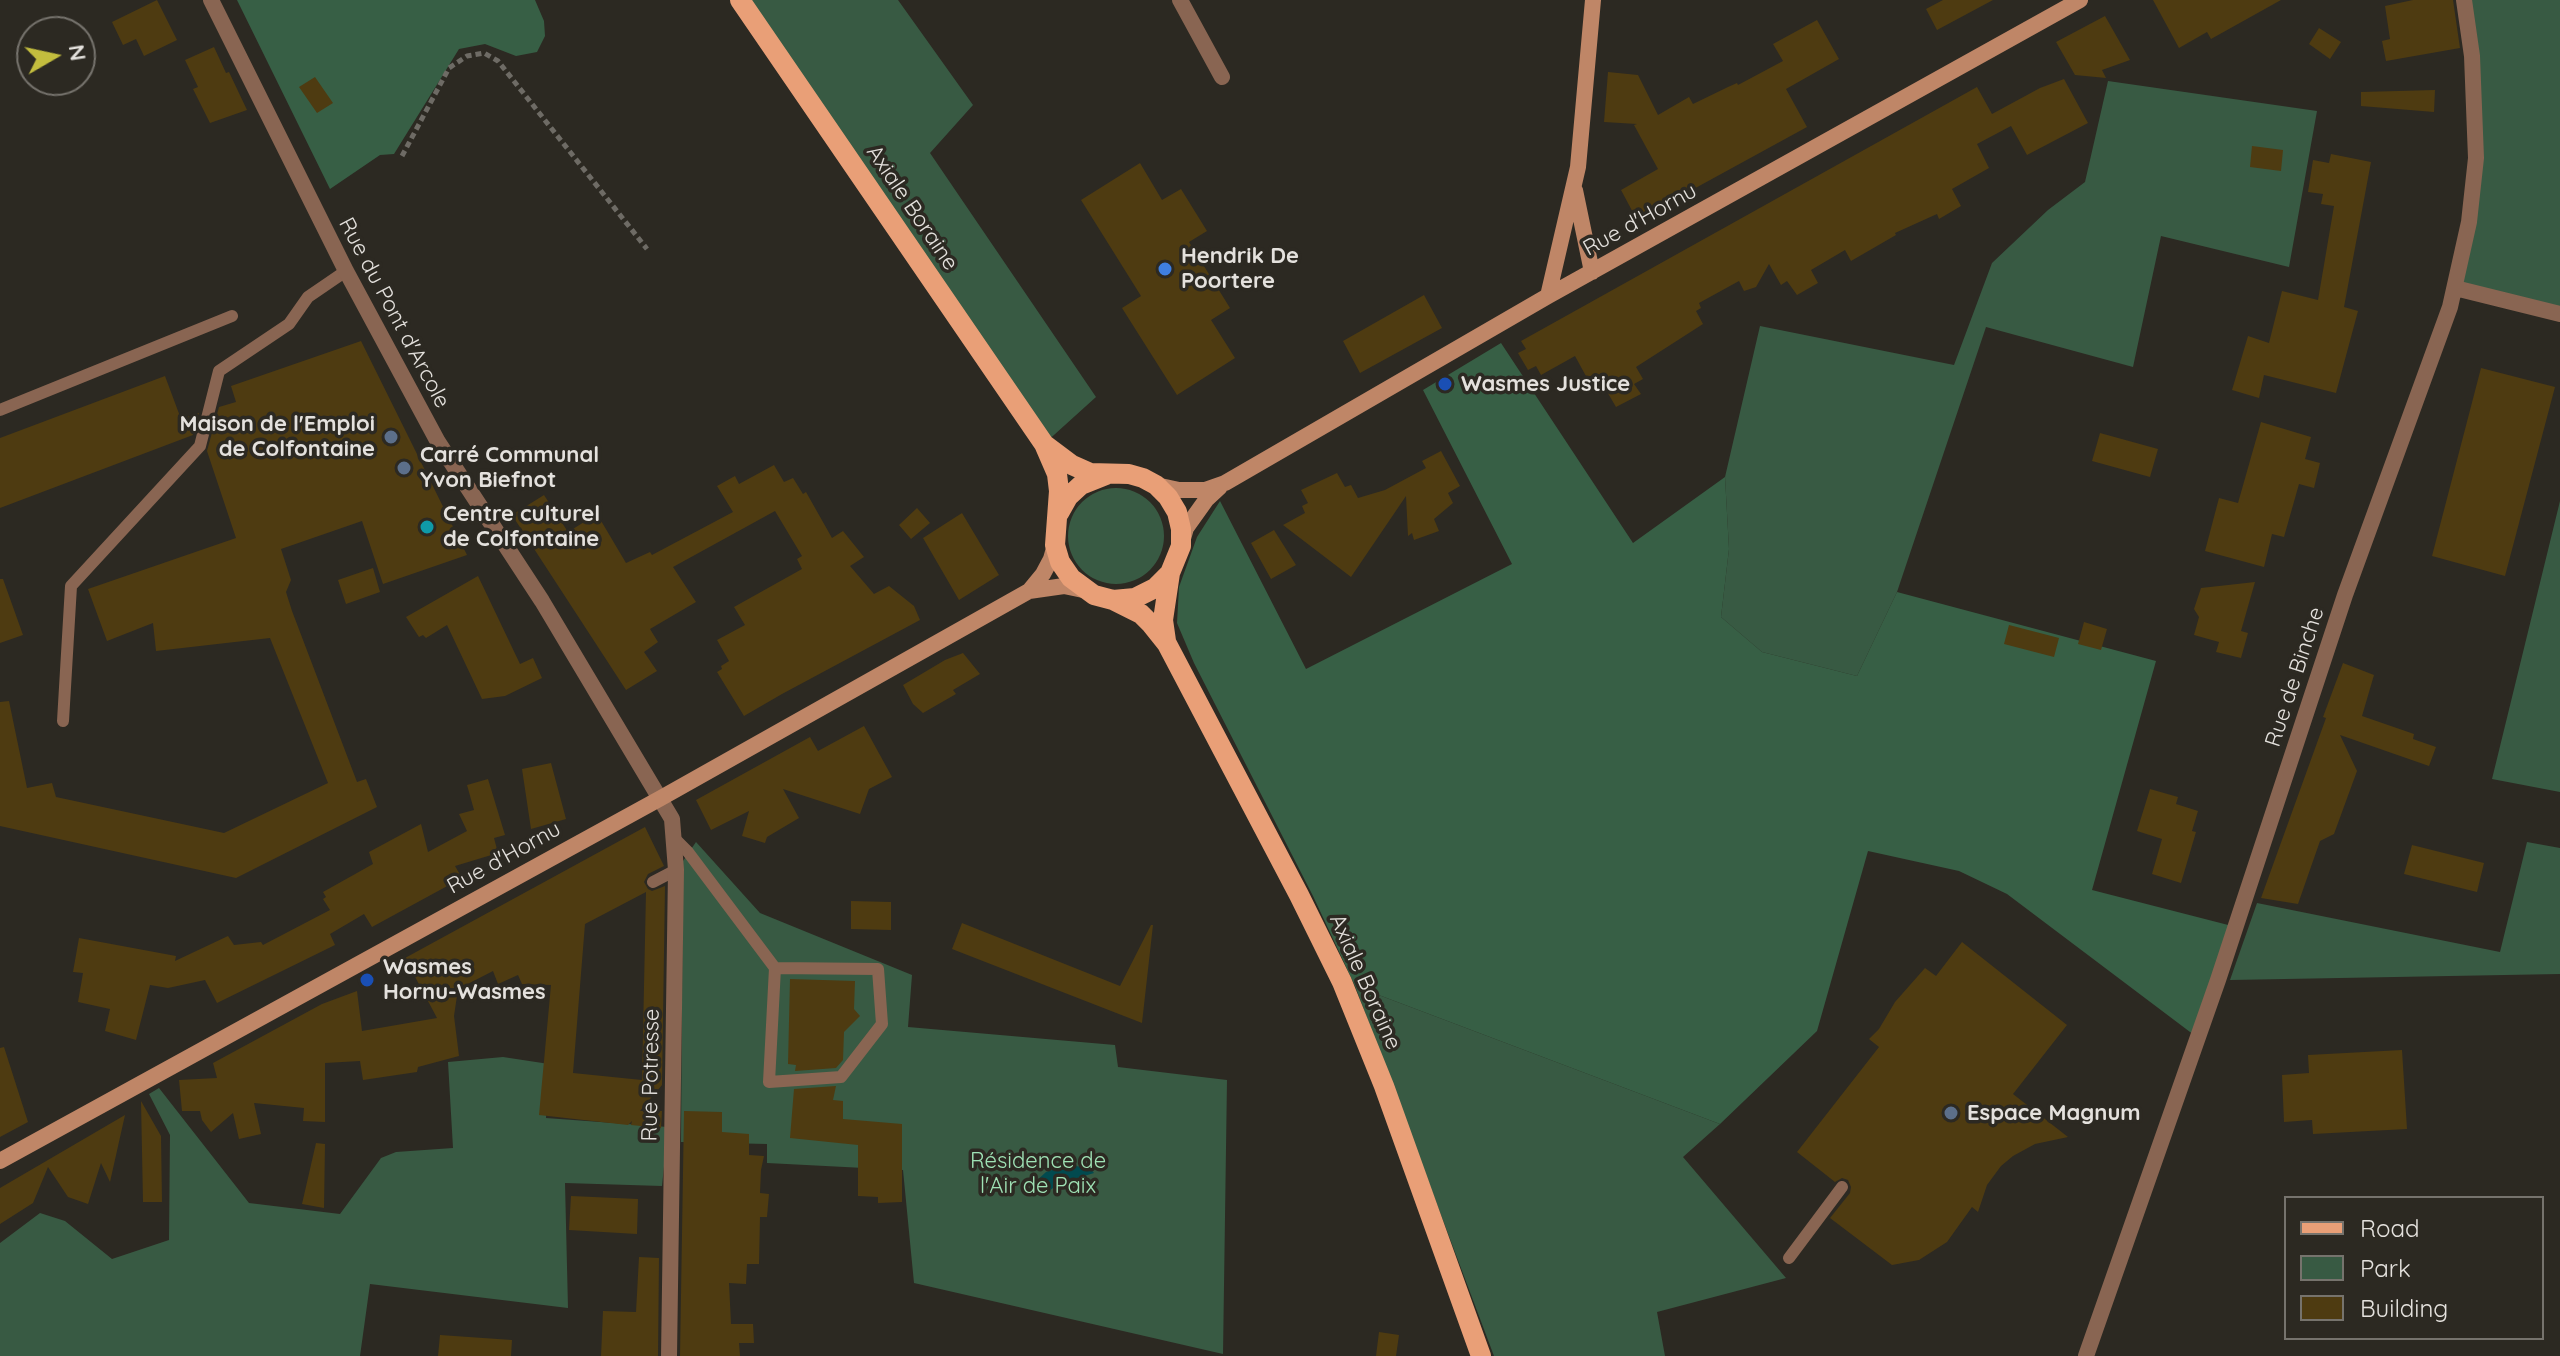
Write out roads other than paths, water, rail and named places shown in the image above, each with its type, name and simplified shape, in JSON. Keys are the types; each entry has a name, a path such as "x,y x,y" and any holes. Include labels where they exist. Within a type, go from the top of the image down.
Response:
{"main road":[{"name":"Axiale Boraine","path":"740,0 1044,444 1057,474 1059,513 1055,545"},
{"name":"Axiale Boraine","path":"1044,444 1072,465 1090,473 1143,478 1156,485"},
{"path":"1059,513 1068,497 1081,485 1114,473"},
{"path":"1156,485 1177,512 1181,529 1181,546 1165,595 1163,620 1167,644"},
{"path":"1055,545 1060,562 1071,578 1085,590 1141,614 1167,644"},
{"path":"1113,600 1135,598 1155,588 1170,573"},
{"name":"Axiale Boraine","path":"1167,644 1342,982 1384,1086 1481,1356"}],"street":[{"name":"Rue du Pont d'Arcole","path":"211,0 346,271 438,442 542,601 661,798"},
{"path":"1180,0 1222,77"},
{"path":"1548,296 1574,185 1593,0"},
{"name":"Rue d'Hornu","path":"1225,483 1548,296 2080,0"},
{"name":"Rue de Binche","path":"2086,1356 2218,980 2345,595 2455,288 2469,222 2476,158 2472,56 2464,0"},
{"path":"1574,185 1592,272"},
{"path":"2455,288 2560,314"},
{"path":"1156,485 1179,490 1205,490 1225,483"},
{"path":"1181,546 1186,528 1206,500 1225,483"},
{"path":"1029,591 1043,574 1055,545"},
{"path":"1029,591 1064,586 1085,590"},
{"name":"Rue d'Hornu","path":"0,1161 661,798 1029,591"},
{"name":"Rue Potresse","path":"661,798 672,819 676,840 669,1356"}],"lane":[{"path":"63,721 71,586 200,446 219,371 289,324 308,297 346,271"},
{"path":"0,410 232,316"},
{"path":"676,840 775,968 769,1082 841,1077 882,1024 878,969 775,968"},
{"path":"653,882 676,870"},
{"path":"1789,1258 1842,1187"}],"water":[{"path":"1068,1165 1090,1168 1094,1173 1058,1184 1044,1195 1033,1184 1046,1172"}],"place":[{"name":"Hendrik De Poortere","path":"1165,269"},
{"name":"Wasmes Justice","path":"1445,384"},
{"name":"Maison de l'Emploi de Colfontaine","path":"391,437"},
{"name":"Carré Communal Yvon Biefnot","path":"404,468"},
{"name":"Centre culturel de Colfontaine","path":"427,527"},
{"name":"Wasmes Hornu-Wasmes","path":"367,980"},
{"name":"Espace Magnum","path":"1951,1113"}],"park label":[{"name":"Résidence de l'Air de Paix","path":"1038,1174"}]}
